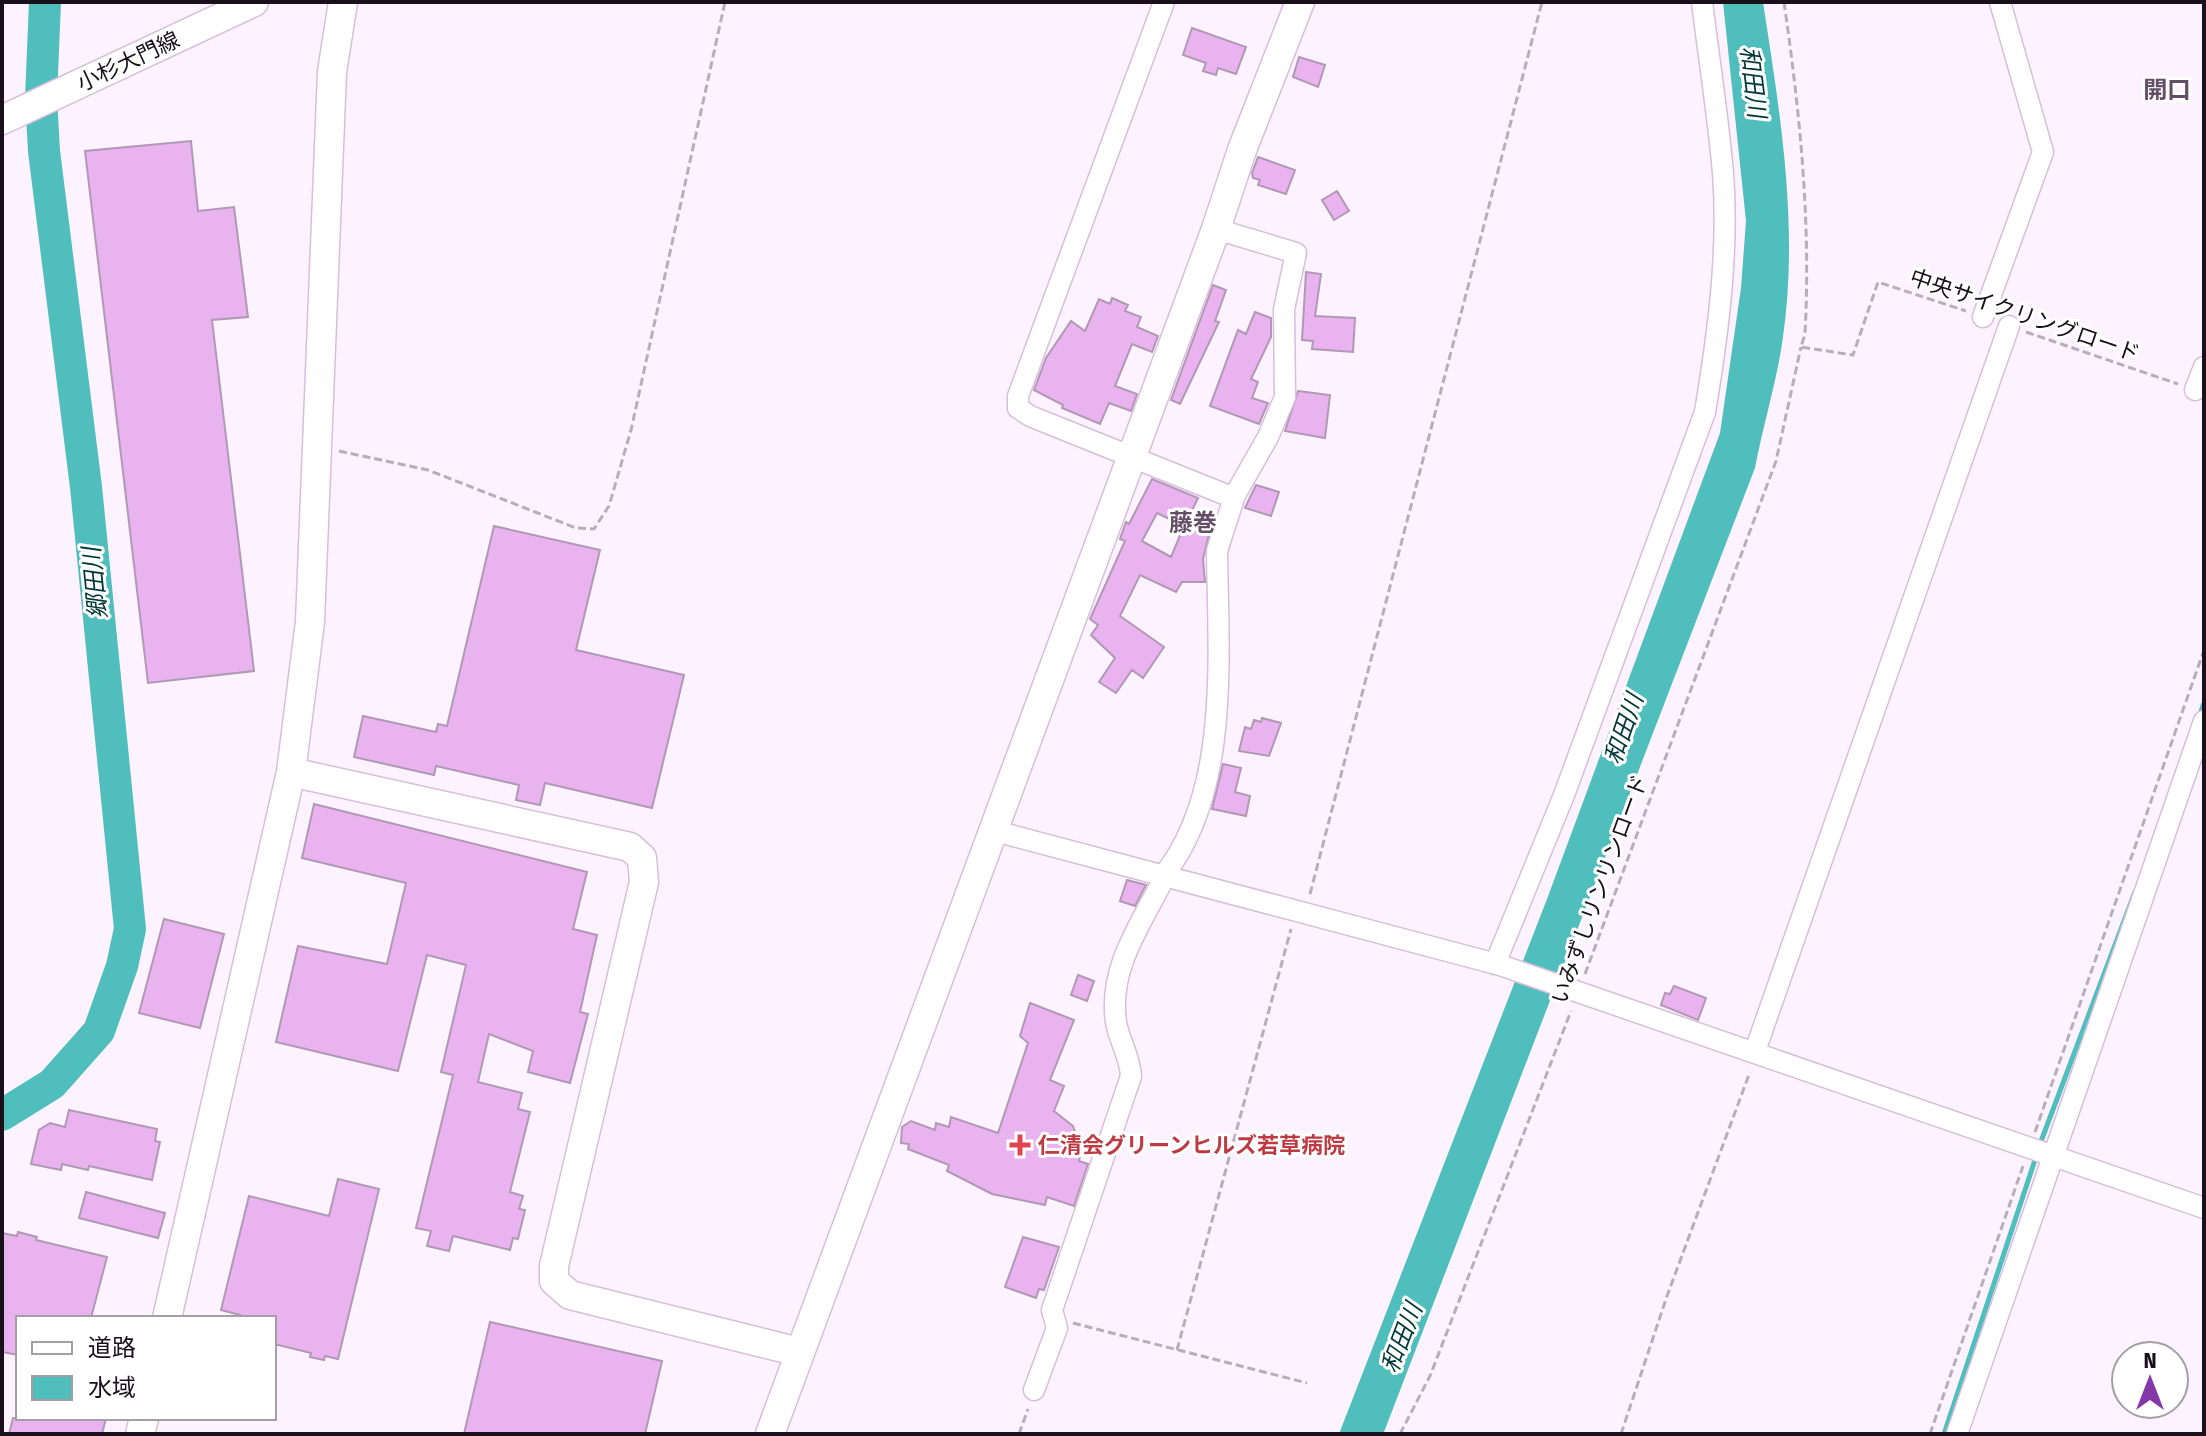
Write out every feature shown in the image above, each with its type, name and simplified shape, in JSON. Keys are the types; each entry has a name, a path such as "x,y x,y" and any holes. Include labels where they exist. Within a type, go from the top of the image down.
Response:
{"street":[{"name":"小杉大門線","path":"2,120 254,2"},
{"path":"167,1316 291,772 310,622 332,72 343,2"},
{"path":"1164,2 1018,396 1018,408 1030,416 1131,454 1234,498"},
{"path":"770,1434 995,831 1216,229 1242,150 1300,2"},
{"path":"1498,965 1705,412 1715,348 1724,235 1723,173 1702,2"},
{"path":"1983,317 2043,152 2000,2"},
{"path":"1034,1390 1057,1328 1052,1310 1131,1076 1130,1058 1116,1024 1114,996 1119,968 1201,808 1217,703 1217,551 1234,498 1268,437 1285,397 1284,309 1296,253 1216,229"},
{"path":"1756,1051 2009,326"},
{"path":"2195,390 2204,367"},
{"path":"1957,1434 2204,721"},
{"path":"291,772 630,847 642,858 644,882 554,1266 554,1281 570,1295 799,1352"},
{"path":"995,831 1498,965 1756,1051 2204,1208"}],"path":[{"path":"316,447 428,470 576,528 594,529 609,506 631,430 725,2"},
{"path":"1177,1350 1188,1323 1300,912 1542,2"},
{"path":"1784,2 1805,167 1809,255 1805,334 1801,347"},
{"name":"中央サイクリングロード","path":"1801,347 1853,355 1878,282 1983,317"},
{"name":"中央サイクリングロード","path":"2009,326 2195,390"},
{"name":"いみずしリンリンロード","path":"1400,1434 1430,1376 1571,989 1776,461 1801,347"},
{"path":"1930,1434 2204,650"},
{"path":"1621,1434 1667,1296 1756,1051"},
{"path":"1054,1318 1307,1383"},
{"path":"1019,1434 1034,1390"}],"water":[{"name":"和田川","path":"1723,2 1763,2 1776,85 1788,211 1789,253 1783,337 1755,468 1384,1432 1339,1434 1547,899 1720,433 1741,288 1746,221"}],"building":[{"path":"1192,28 1246,47 1236,74 1218,68 1216,75 1203,71 1206,63 1183,55"},
{"path":"1299,57 1325,65 1318,87 1293,77"},
{"path":"191,141 198,211 234,207 248,317 212,320 254,671 148,683 85,151"},
{"path":"1258,157 1295,170 1286,194 1258,185 1260,180 1253,178 1252,173"},
{"path":"1337,191 1349,211 1334,220 1322,200"},
{"path":"1306,272 1321,274 1315,316 1355,318 1353,352 1312,349 1313,341 1302,340"},
{"path":"1213,285 1226,290 1215,321 1219,322 1180,404 1171,400"},
{"path":"1112,298 1128,305 1125,311 1141,317 1137,327 1158,336 1152,352 1132,344 1115,386 1137,394 1131,411 1109,403 1100,424 1062,408 1063,405 1034,390 1046,358 1071,321 1085,331 1099,299 1110,304"},
{"path":"1255,312 1271,318 1271,337 1251,379 1258,382 1252,398 1268,403 1259,424 1210,406 1238,330 1246,334"},
{"path":"1298,391 1330,395 1325,438 1285,431"},
{"path":"1152,479 1198,498 1187,521 1210,530 1203,559 1205,582 1182,582 1176,592 1140,575 1120,616 1164,647 1143,678 1132,670 1116,693 1099,682 1115,658 1091,635 1098,625 1090,619 1125,541 1120,539 1126,522 1129,524","holes":["1157,513 1184,526 1171,557 1142,541"]},
{"path":"1256,485 1279,492 1271,516 1245,508"},
{"path":"494,526 600,550 576,650 684,675 652,808 545,783 540,805 516,800 519,785 436,766 434,775 354,757 363,716 436,732 438,724 447,726"},
{"path":"1262,718 1281,723 1269,756 1239,751 1245,727 1251,729 1254,720 1261,722"},
{"path":"1223,764 1241,768 1235,792 1250,796 1246,816 1212,809"},
{"path":"314,804 587,872 573,929 597,935 580,1012 588,1014 570,1083 528,1072 533,1051 489,1034 478,1082 522,1093 518,1109 530,1112 510,1192 523,1196 519,1209 525,1210 518,1239 513,1238 510,1250 453,1236 449,1251 427,1246 431,1231 416,1228 453,1075 441,1072 466,965 427,955 398,1071 276,1042 298,946 387,964 406,883 302,858"},
{"path":"1127,880 1146,885 1135,906 1120,901"},
{"path":"164,919 224,934 200,1028 139,1013"},
{"path":"1078,975 1094,981 1087,1001 1071,995"},
{"path":"1674,986 1706,998 1698,1020 1661,1005 1665,993 1670,994"},
{"path":"1030,1003 1074,1020 1050,1080 1064,1086 1054,1111 1073,1126 1081,1150 1079,1161 1088,1164 1074,1206 1047,1197 1045,1205 992,1194 947,1171 949,1165 908,1149 909,1144 901,1143 902,1127 911,1121 935,1130 936,1123 949,1127 951,1117 998,1133 1028,1043 1020,1036"},
{"path":"69,1110 157,1129 155,1141 160,1142 152,1180 89,1166 88,1170 62,1164 61,1170 31,1164 39,1130 50,1123 65,1127"},
{"path":"338,1179 379,1189 338,1359 325,1356 324,1360 310,1357 311,1353 276,1344 276,1316 240,1316 221,1310 249,1196 329,1216"},
{"path":"86,1192 165,1213 158,1238 79,1218"},
{"path":"18,1232 37,1237 36,1240 107,1257 92,1316 16,1316 16,1355 2,1352 2,1233 17,1236"},
{"path":"1023,1237 1059,1247 1044,1290 1039,1289 1036,1298 1005,1287"},
{"path":"490,1322 662,1361 645,1434 464,1434"},
{"path":"13,1418 106,1420 102,1434 9,1434"}],"waterway":[{"name":"郷田川","path":"2,1115 52,1084 99,1031 122,966 130,929 86,487 44,151 41,98 45,2"},
{"path":"2199,717 2204,703"},
{"path":"2040,1144 2135,892"},
{"path":"1944,1434 2037,1154"}],"place":[{"name":"仁清会グリーンヒルズ若草病院","path":"1020,1145"}],"district":[{"name":"開口","path":"2167,90"},
{"name":"藤巻","path":"1193,523"}]}
